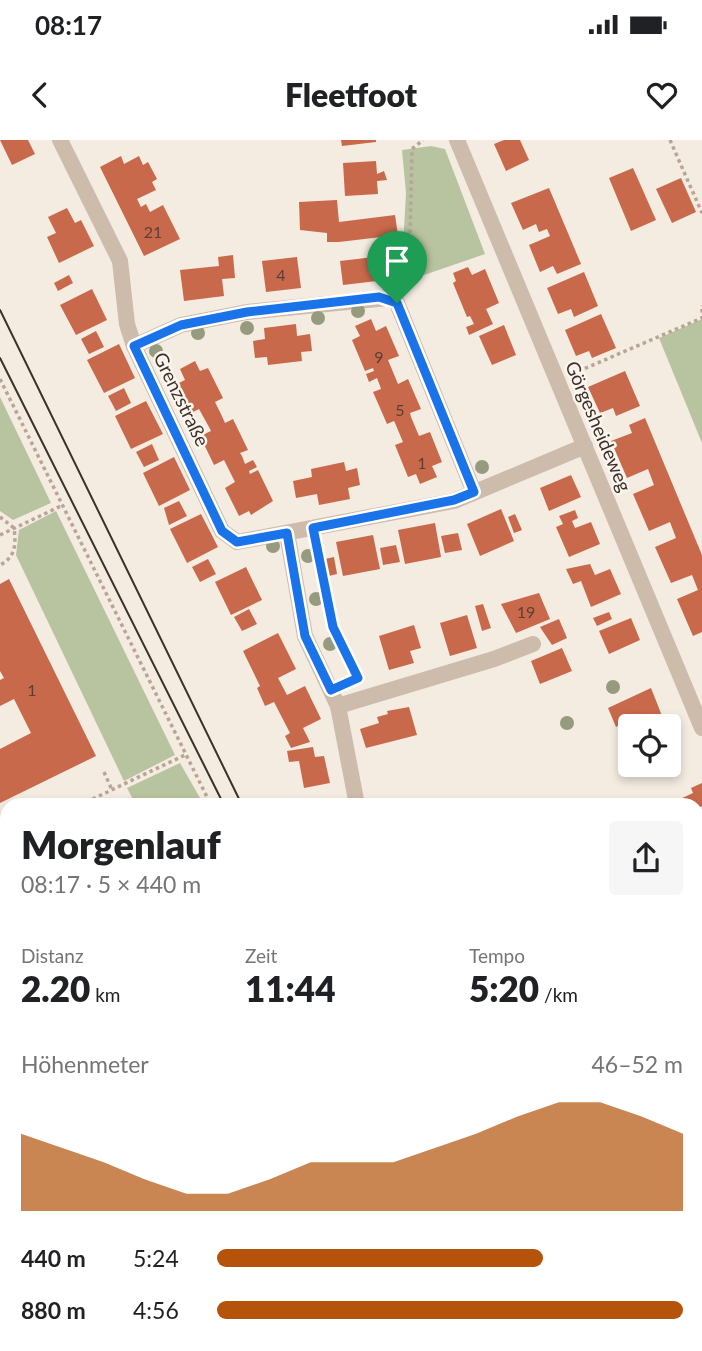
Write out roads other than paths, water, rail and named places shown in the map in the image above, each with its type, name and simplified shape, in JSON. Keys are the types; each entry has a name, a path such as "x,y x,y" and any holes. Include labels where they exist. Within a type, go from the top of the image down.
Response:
{"street":[{"name":"Grenzstraße","path":"60,140 120,261 127,324 134,346 222,531 237,542 454,500 585,446"},
{"name":"Görgesheideweg","path":"457,140 702,728"},
{"path":"134,346 181,325 247,312 379,297 397,303 474,492"},
{"path":"287,533 305,636 338,706 356,798"},
{"path":"338,706 494,659 533,644"}],"tram line":[{"path":"0,310 239,798"},
{"path":"0,358 220,798"}]}
